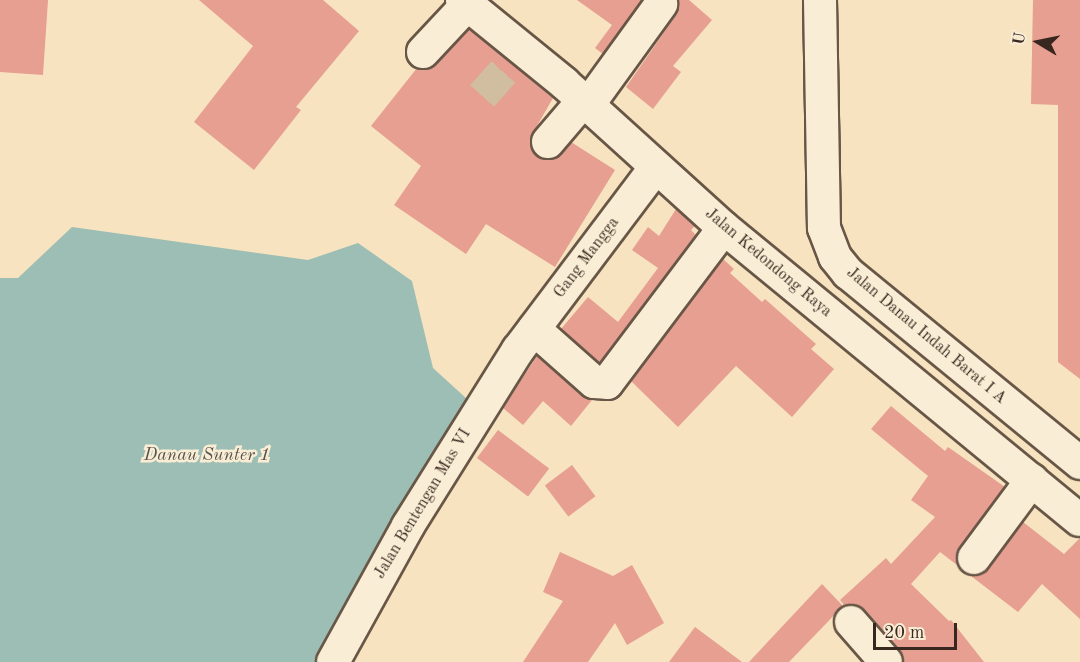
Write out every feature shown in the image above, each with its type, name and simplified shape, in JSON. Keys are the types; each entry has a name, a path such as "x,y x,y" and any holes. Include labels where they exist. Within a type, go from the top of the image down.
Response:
{"street":[{"name":"Jalan Danau Indah Barat I A","path":"820,0 824,228 829,246 848,273 1080,463"},
{"path":"423,52 464,2"},
{"name":"Jalan Kedondong Raya","path":"464,2 585,103 724,228 1080,519"},
{"path":"548,142 585,103 661,3"},
{"name":"Gang Mangga","path":"526,339 656,167"},
{"path":"526,339 594,382 608,383 724,228"},
{"name":"Jalan Bentengan Mas VI","path":"333,662 408,526 526,339"},
{"path":"974,558 1032,480"},
{"path":"851,622 886,662"}],"water":[{"name":"Danau Sunter 1","path":"72,227 308,260 358,243 412,281 433,368 467,399 333,662 0,662 0,278 18,278"}],"building":[{"path":"0,0 48,0 43,75 0,72"},
{"path":"199,0 323,0 359,31 296,107 301,110 254,170 194,122 253,46"},
{"path":"577,0 642,0 603,54 595,48 612,25"},
{"path":"678,0 689,0 712,20 673,66 681,72 653,109 626,87 676,15"},
{"path":"1033,0 1080,0 1080,379 1058,362 1058,105 1031,104"},
{"path":"469,29 553,98 530,138 531,147 536,155 544,160 555,159 571,142 615,170 555,267 486,224 466,254 394,205 421,166 371,126 417,68 428,69 436,65"},
{"path":"676,209 695,226 691,230 696,235 600,363 561,329 588,297 618,322 658,268 632,250 648,227 659,236"},
{"path":"723,259 734,269 730,273 762,302 765,299 816,344 811,349 834,369 792,417 736,366 678,427 631,381"},
{"path":"537,356 582,395 592,400 571,426 543,401 523,425 503,408"},
{"path":"891,406 945,451 948,447 1005,487 960,547 956,555 957,565 940,552 911,584 949,621 951,620 984,662 903,662 900,650 865,610 856,605 845,606 840,600 886,558 891,564 935,517 911,500 928,476 871,429"},
{"path":"498,430 549,469 528,496 477,458"},
{"path":"572,465 595,496 568,517 545,485"},
{"path":"1023,522 1064,554 1080,538 1080,619 1042,584 1018,612 971,576 981,575 988,569"},
{"path":"560,552 613,576 632,565 664,623 627,645 615,623 588,662 523,662 563,601 543,592"},
{"path":"822,584 843,606 789,662 749,662"},
{"path":"695,627 742,662 669,662"}],"tunnel":[{"path":"482,96 523,50"}]}
